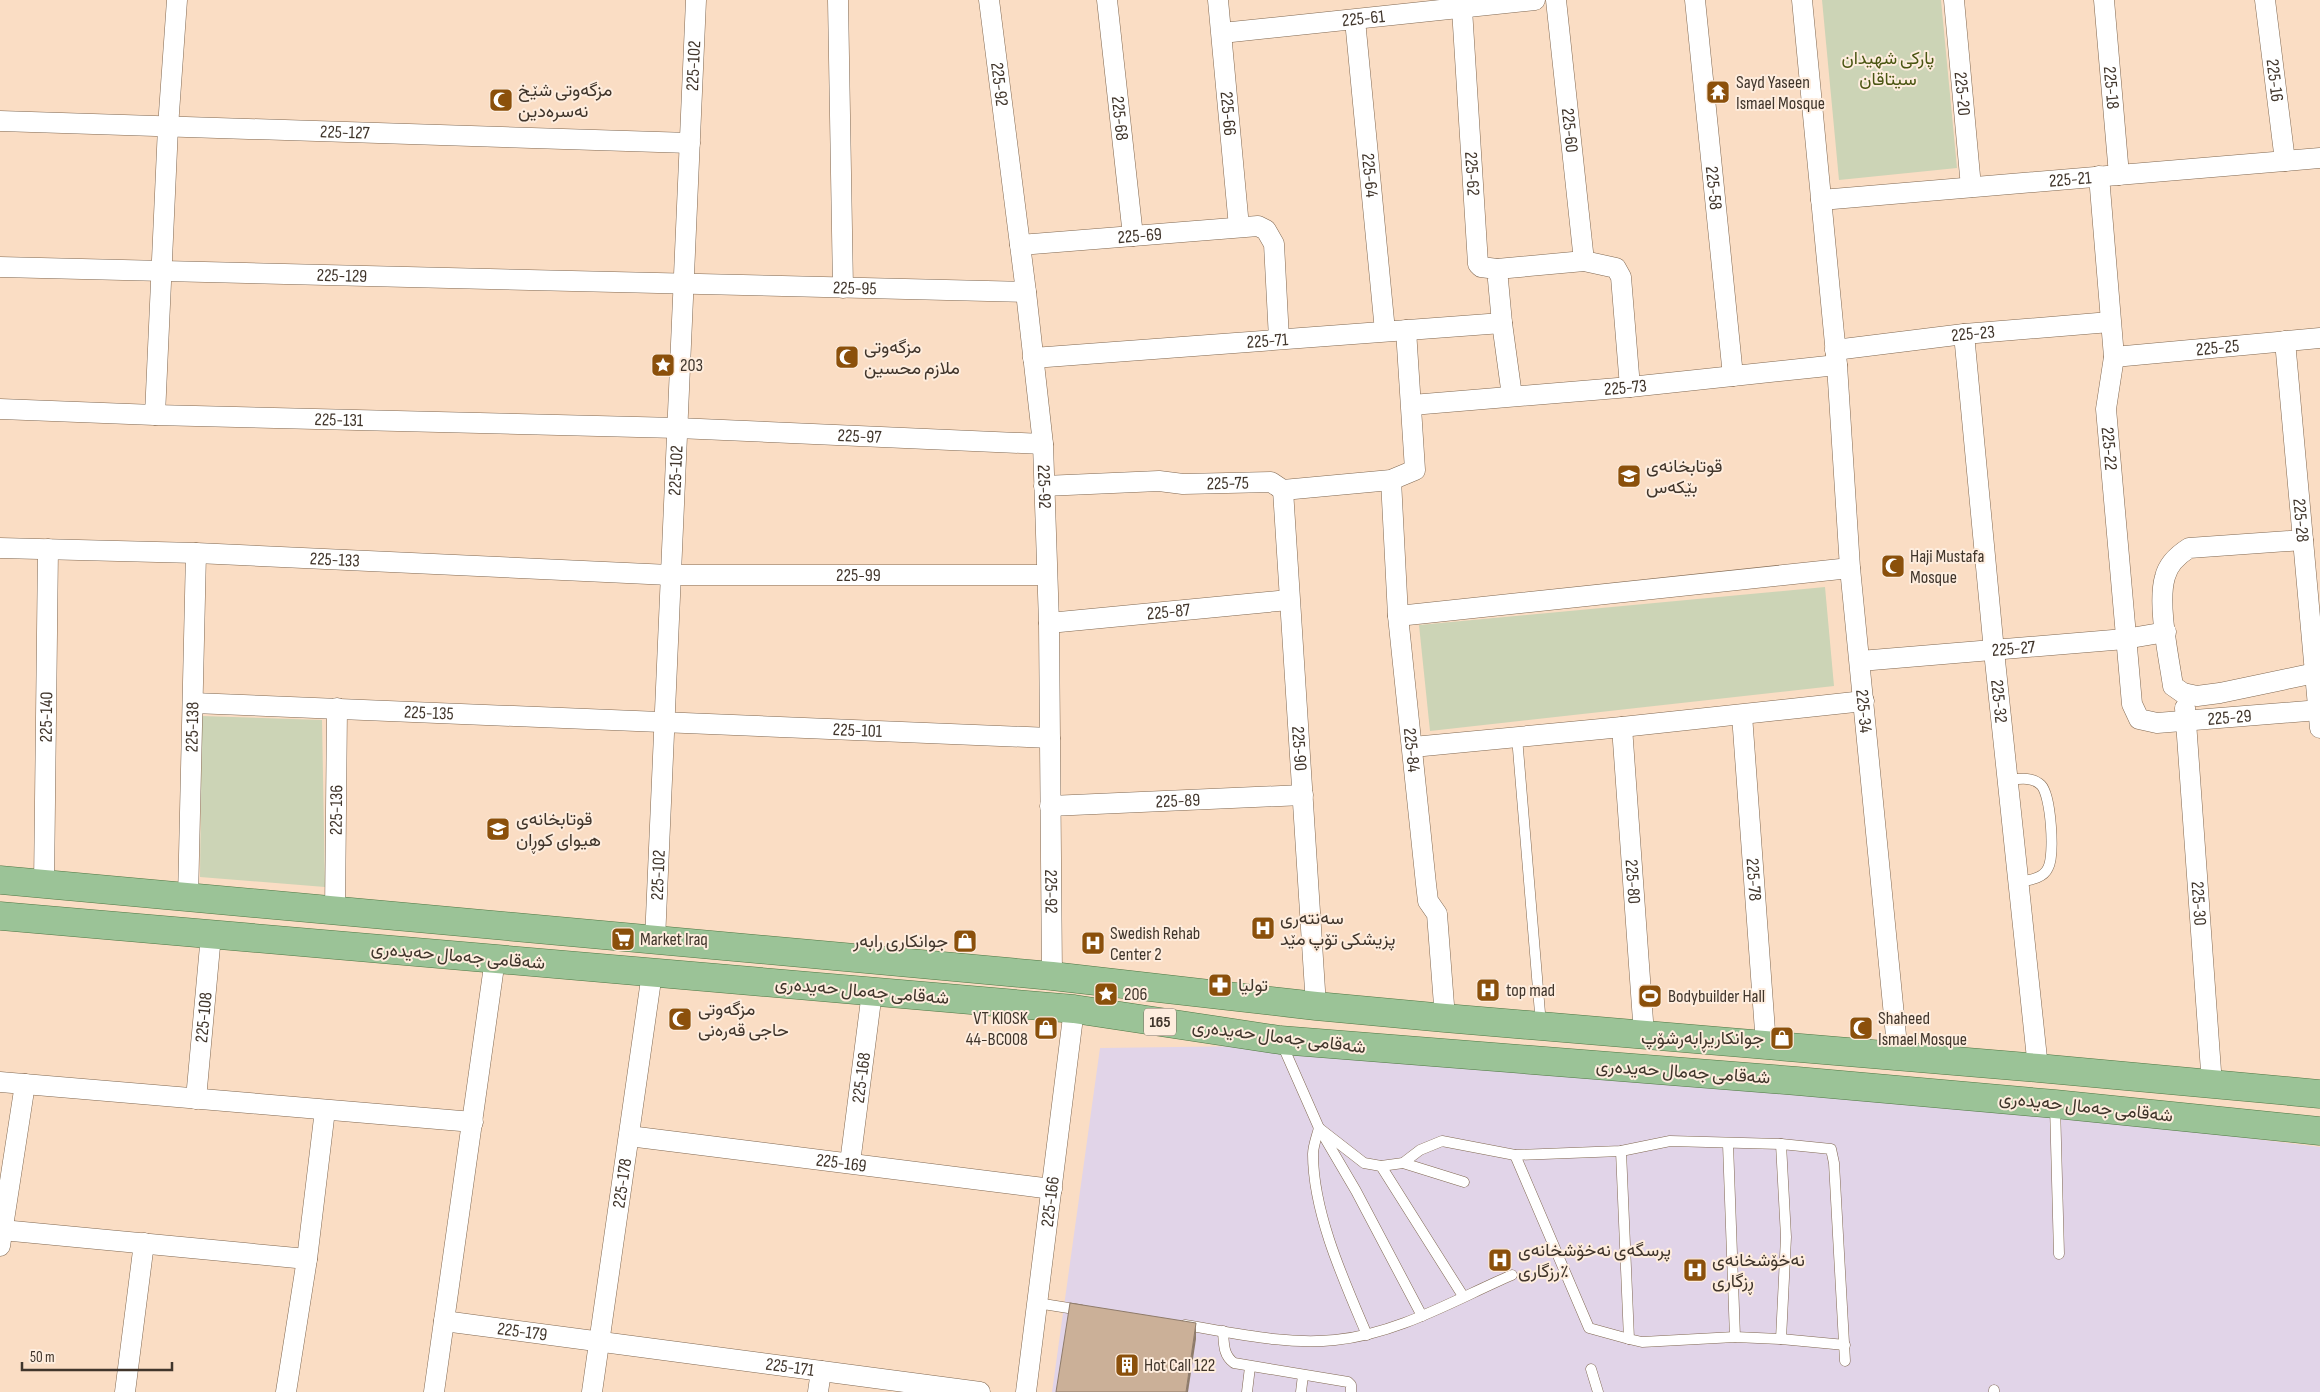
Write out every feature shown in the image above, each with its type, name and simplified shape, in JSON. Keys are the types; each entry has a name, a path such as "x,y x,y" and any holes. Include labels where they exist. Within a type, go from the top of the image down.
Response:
{"main road":[{"name":"شەقامی جەمال حەیدەری","path":"0,880 188,899 1052,976 1316,1006 1445,1018 1797,1047 2320,1094"},
{"path":"299,942 304,909"},
{"name":"شەقامی جەمال حەیدەری","path":"0,916 1074,1009 1280,1040 1797,1081 2320,1130"},
{"path":"1797,1047 1797,1081"}],"street":[{"path":"155,416 168,127 177,0"},
{"name":"225-102","path":"655,940 696,0"},
{"path":"838,0 843,288"},
{"name":"225-92","path":"990,0 1043,444 1049,623 1052,976"},
{"name":"225-68","path":"1107,0 1133,236"},
{"name":"225-66","path":"1218,0 1248,226"},
{"name":"225-61","path":"1222,33 1535,0"},
{"name":"225-60","path":"1556,0 1584,261"},
{"name":"225-58","path":"1695,0 1733,376"},
{"name":"225-34","path":"1802,0 1836,357 1850,568 1898,1056"},
{"name":"225-20","path":"1954,0 1971,187"},
{"name":"225-18","path":"2104,0 2119,175"},
{"name":"225-16","path":"2265,0 2284,161"},
{"name":"225-62","path":"1462,9 1478,264 1481,267 1498,269"},
{"name":"225-64","path":"1356,20 1385,331"},
{"name":"225-127","path":"0,121 690,143"},
{"name":"225-21","path":"1821,200 2320,158"},
{"name":"225-22","path":"2099,176 2114,358 2106,409 2125,639 2132,704 2139,719"},
{"path":"1248,226 1266,230 1274,244 1279,340"},
{"name":"225-69","path":"1020,245 1248,226"},
{"path":"1512,396 1502,323 1498,269 1584,261 1616,268 1621,277 1630,387"},
{"name":"225-129","path":"0,267 684,284"},
{"name":"225-95","path":"684,284 1026,292"},
{"name":"225-23","path":"1836,357 1964,334 2110,322"},
{"name":"225-71","path":"1033,358 1502,323"},
{"path":"1406,330 1412,405"},
{"name":"225-32","path":"1964,334 2007,780 2038,1068"},
{"name":"225-25","path":"2114,358 2320,338"},
{"name":"225-28","path":"2285,341 2320,716"},
{"name":"225-73","path":"1412,405 1630,387 1733,376 1836,357"},
{"name":"225-84","path":"1412,405 1415,470 1400,477 1398,616 1428,901 1437,914 1445,1018"},
{"name":"225-131","path":"0,409 155,416 677,428"},
{"name":"225-97","path":"677,428 1043,444"},
{"name":"225-75","path":"1044,486 1159,480 1183,484 1271,482 1283,490 1400,477"},
{"name":"225-90","path":"1283,490 1316,1006"},
{"path":"2303,540 2188,548 2175,557 2165,578 2163,616 2173,686 2183,693 2197,696 2220,693 2315,673"},
{"name":"225-133","path":"0,548 196,553 670,575"},
{"name":"225-140","path":"44,885 48,549"},
{"name":"225-138","path":"188,899 196,553"},
{"path":"1398,616 1850,568"},
{"name":"225-99","path":"670,575 1046,575"},
{"name":"225-87","path":"1049,623 1290,600"},
{"name":"225-27","path":"1860,661 2125,639 2166,632"},
{"name":"225-30","path":"2183,693 2187,722 2212,1085"},
{"path":"1413,747 1742,715 1864,701"},
{"name":"225-135","path":"192,703 664,723"},
{"name":"225-136","path":"335,912 337,708"},
{"name":"225-78","path":"1742,715 1766,1045"},
{"name":"225-29","path":"2139,719 2157,723 2320,716"},
{"name":"225-101","path":"664,723 1050,738"},
{"name":"225-80","path":"1622,727 1644,1035"},
{"name":"225-89","path":"1050,806 1303,795"},
{"name":"225-108","path":"196,1099 211,935"},
{"path":"434,1392 495,959"},
{"name":"225-178","path":"592,1392 652,973"},
{"name":"225-168","path":"850,1164 872,992"},
{"name":"225-166","path":"1026,1392 1074,1009"},
{"path":"0,1082 473,1122"},
{"path":"24,1084 1,1238 144,1244 307,1259"},
{"path":"286,1392 307,1259 325,1110"},
{"name":"225-169","path":"629,1136 1052,1188"},
{"path":"125,1392 144,1244"},
{"name":"225-179","path":"444,1322 600,1342"},
{"name":"225-171","path":"600,1342 980,1392"},
{"path":"818,1392 821,1371"}],"lane":[{"path":"1516,738 1541,1025"},
{"path":"2007,780 2030,779 2041,785 2047,795 2049,811 2051,857 2048,868 2038,877 2018,882"},
{"path":"1280,1040 1319,1128 1356,1191 1422,1316"},
{"path":"2055,1104 2060,1254"},
{"path":"1319,1128 1364,1163 1381,1166 1402,1163 1464,1182"},
{"path":"1319,1128 1312,1153 1322,1213 1336,1259 1367,1335"},
{"path":"1402,1163 1420,1150 1442,1141 1514,1155 1621,1151 1670,1141 1781,1144 1831,1149 1834,1163 1845,1361"},
{"path":"1728,1144 1735,1337"},
{"path":"1781,1144 1786,1237 1781,1339"},
{"path":"1621,1151 1629,1339"},
{"path":"1514,1155 1589,1328 1642,1342 1735,1337 1844,1345"},
{"path":"1381,1166 1463,1296"},
{"path":"1174,1324 1304,1342 1336,1340 1367,1335 1422,1316 1512,1275"},
{"path":"1037,1303 1096,1312"},
{"path":"1223,1331 1225,1352 1228,1359 1234,1363 1348,1382 1351,1385 1351,1392"},
{"path":"1247,1392 1250,1367"},
{"path":"1591,1370 1598,1392"},
{"path":"1301,1392 1302,1375"}],"shaded area":[{"name":"نەخۆشخانەی ڕزگاری","path":"1341,1045 1797,1081 2320,1147 2320,1392 1052,1392 1100,1048"}],"green space":[{"name":"پارکی شهیدان سیتاقان","path":"1822,0 1941,0 1957,168 1839,180"},
{"path":"1825,587 1834,686 1430,731 1419,625"},
{"path":"202,716 322,720 325,887 200,877"}],"building":[{"name":"Hot Call 122","path":"1070,1303 1196,1323 1186,1392 1056,1392"}],"place":[{"name":"Sayd Yaseen Ismael Mosque","path":"1718,92"},
{"name":"مزگه‌وتی شێخ نه‌سرەدین","path":"501,100"},
{"name":"مزگه‌وتی ملازم محسین","path":"847,357"},
{"name":"203","path":"663,365"},
{"name":"قوتابخانەی بێكه‌س","path":"1629,476"},
{"name":"Haji Mustafa Mosque","path":"1893,566"},
{"name":"قوتابخانەی هیوای کوڕان","path":"498,829"},
{"name":"سەنتەری پزیشکی تۆپ مێد","path":"1263,928"},
{"name":"Market Iraq","path":"623,939"},
{"name":"جوانکاری رابەر","path":"965,941"},
{"name":"Swedish Rehab Center 2","path":"1093,943"},
{"name":"تولیا","path":"1220,985"},
{"name":"top mad","path":"1488,990"},
{"name":"206","path":"1106,994"},
{"name":"Bodybuilder Hall","path":"1650,996"},
{"name":"مزگەوتی حاجی قەرەنی","path":"680,1019"},
{"name":"VT KIOSK 44-BC008","path":"1046,1028"},
{"name":"Shaheed Ismael Mosque","path":"1861,1028"},
{"name":"جوانكاریڕابەرشۆپ","path":"1782,1038"},
{"name":"پرسگەی نەخۆشخانەی رزگاری٪","path":"1500,1260"},
{"name":"نەخۆشخانەی ڕزگاری","path":"1695,1270"},
{"name":"Hot Call 122","path":"1127,1365"}]}
